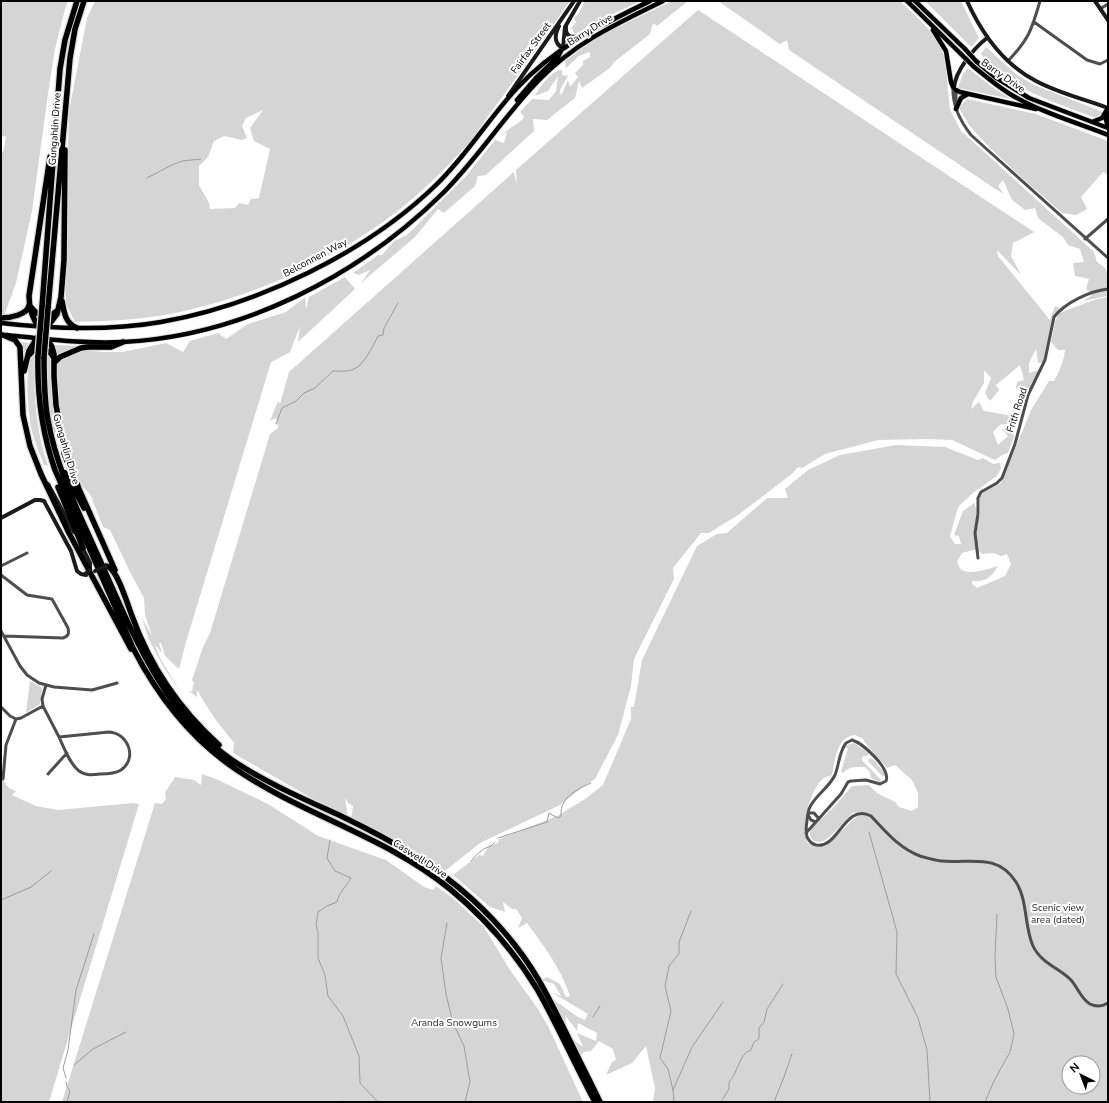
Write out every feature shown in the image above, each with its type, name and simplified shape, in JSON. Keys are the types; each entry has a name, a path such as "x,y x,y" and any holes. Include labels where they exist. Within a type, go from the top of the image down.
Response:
{"highway":[{"name":"Gungahlin Drive","path":"45,308 56,109 65,40 77,1"},
{"name":"Gungahlin Drive","path":"84,1 72,43 45,308 39,398 46,443 64,493 134,650 166,702"},
{"path":"47,327 55,317 61,297 64,247 66,101"},
{"path":"1,318 26,312 29,309 29,294 56,109"},
{"path":"61,297 67,321 77,328"},
{"path":"29,305 36,313 43,316 52,315 58,310"},
{"path":"29,305 33,319 39,327"},
{"path":"2,334 14,339 21,350 22,415 25,430 35,459 69,533 123,636 154,689 166,702"},
{"path":"22,378 31,346 38,338"},
{"path":"47,339 53,349 56,405 64,447 79,489 122,586 135,626"},
{"path":"54,362 58,358 81,348 112,347 123,342"},
{"path":"26,360 32,351 40,349 49,352 54,362"},
{"name":"Gungahlin Drive","path":"41,356 46,411 58,458 70,495 135,638 154,674 170,699 200,733 230,758 254,774 294,794"},
{"path":"46,443 47,455 59,491 83,548"},
{"path":"58,458 93,526"},
{"path":"106,566 111,568 121,587 135,626 151,658 168,688 180,703 202,729 234,758 258,774 294,794"},
{"name":"Caswell Drive","path":"166,702 180,720 201,742 236,770 269,790 387,847 424,870 459,896 490,927 511,952 536,988 595,1102"},
{"name":"Caswell Drive","path":"294,794 401,847 431,866 464,892 494,922 521,954 537,978 600,1102"}],"main road":[{"name":"Barry Drive","path":"563,48 580,36 650,1"},
{"name":"Barry Drive","path":"491,138 530,90 551,68 589,39 605,29 663,1"},
{"name":"Barry Drive","path":"907,1 973,66 991,81 1011,94 1045,111 1108,134"},
{"name":"Barry Drive","path":"915,1 976,61 995,77 1029,98 1108,127"},
{"path":"926,20 946,51 951,82 955,88 970,94 1045,111"},
{"path":"2,334 78,342 123,342 168,338 211,329 266,311 302,295 359,261 409,224 444,192 491,138 520,97 558,56 563,48 570,48 589,39"},
{"name":"Belconnen Way","path":"1,323 39,327 77,328 122,326 160,322 207,312 295,280 352,249 402,215 437,184 472,146 502,106 529,76 563,48"},
{"path":"956,109 961,98 970,94"},
{"path":"1092,122 1102,118 1108,108"},
{"path":"1108,108 1106,118 1108,127"},
{"path":"39,327 47,339"},
{"path":"38,338 47,327"}],"street":[{"name":"Fairfax Street","path":"502,106 520,77 574,1"},
{"name":"Fairfax Street","path":"563,48 563,34 566,25 580,1"},
{"path":"967,1 987,38 1008,62 1037,82 1108,108"},
{"path":"1008,62 1027,39 1040,1"},
{"path":"1095,1 1108,20"},
{"path":"1100,9 1108,4"},
{"path":"563,16 556,36 558,44 563,48"},
{"path":"1034,22 1088,60 1100,64 1108,60"},
{"path":"566,25 566,32 569,36 580,36"},
{"path":"987,38 977,47 965,63 955,88 956,109 961,123 971,135 1085,239 1108,258"},
{"path":"1085,239 1108,219"},
{"name":"Frith Road","path":"978,558 975,533 978,514 978,498 981,492 998,483 1002,478 1015,444 1028,394 1045,360 1054,318 1058,313 1072,303 1091,293 1108,288"},
{"path":"1,518 35,500 44,501 71,551 77,571 80,574 85,574 106,566 108,560 70,474 63,453 64,447"},
{"path":"35,459 83,548 91,564 92,571"},
{"path":"1,566 27,553"},
{"path":"1,575 26,595 52,599 69,632 67,637 62,638 4,636"},
{"path":"1,631 24,672 33,679 46,685 92,690 116,683"},
{"path":"46,685 42,699 43,706 67,753 76,768 84,774 92,775 112,773 122,770 128,761 130,750 126,740 118,734 112,732 59,737"},
{"path":"1,707 10,716 16,719 21,718 43,706"},
{"path":"4,779 6,745 16,719"},
{"path":"806,833 841,794 846,784 850,781 866,780 883,784 888,778 886,771 862,745 852,740 846,743 834,777 810,807 806,833 811,842 818,845 825,844 853,816 861,813 871,816 893,840 913,853 932,860 981,861 1001,867 1011,875 1019,889 1024,904 1031,939 1041,957 1072,981 1082,997 1089,1003 1096,1006 1108,1003"},
{"path":"48,774 67,753"},
{"path":"808,814 814,813 818,820"},
{"path":"808,814 811,820 818,820"}],"green space":[{"path":"1,1 68,1 55,49 32,211 16,283 4,316 1,316 1,156 6,137 1,135"},
{"path":"95,1 570,1 478,132 467,145 443,171 417,195 373,229 316,263 255,290 223,301 159,316 75,322 66,304 65,260 69,111 87,18","holes":["263,110 250,128 254,141 270,149 259,198 251,199 248,205 239,203 235,208 210,209 209,203 199,185 199,166 208,157 214,141 224,136 242,140 247,138 242,126 246,118"]},
{"path":"585,1 641,1 587,26 584,30 575,34 571,28 576,23 574,18 579,13"},
{"path":"672,1 688,1 657,26 653,23 650,34 614,62 610,68 582,88 579,81 575,98 547,120 533,119 534,131 486,175 478,176 475,186 444,213 438,209 415,237 361,283 370,270 359,275 353,273 378,255 382,255 394,241 407,235 467,175 495,140 504,143 507,132 501,135 522,120 524,116 520,112 532,99 549,100 556,91 558,76 548,91 535,96 553,73 562,70 562,75 568,76 560,90 561,96 568,80 570,87 578,77 575,73 583,65 583,61 590,57 590,52 579,56 566,68 565,61 601,35"},
{"path":"718,1 900,1 939,41 945,59 950,110 961,131 1094,252 1097,262 1105,268 1108,274 1108,296 1083,301 1092,295 1086,289 1089,279 1075,276 1073,263 1084,262 1080,249 1068,245 1063,237 1038,218 1035,208 1025,210 1012,200 1003,180 998,186 1004,194 789,50 787,40 780,44"},
{"path":"925,1 961,1 979,38 971,47"},
{"path":"698,10 1034,232 1013,243 1011,256 1021,275 997,250 998,256 1050,320 1055,306 1060,308 1054,316 1044,362 1038,363 1036,349 1029,363 1029,373 1039,370 1030,389 1016,388 1017,382 1024,380 1020,365 996,385 999,390 990,401 985,393 991,378 984,370 984,383 973,402 971,409 979,402 984,411 1013,416 1012,424 1001,424 993,432 998,445 1008,436 1002,429 1012,428 1014,437 1008,453 995,460 952,440 878,440 825,454 802,468 798,467 793,473 738,515 709,533 701,533 673,568 674,579 634,659 631,686 618,735 595,779 560,805 480,843 445,871 427,859 351,819 353,806 348,803 345,797 348,817 313,799 233,753 234,743 213,716 197,690 197,697 189,691 192,691 194,683 192,680 203,647 210,633 270,434 278,428 276,418 270,421 278,401 280,404 289,372 514,172 517,186 516,170"},
{"path":"986,47 1017,75 1034,85 1103,112 1096,118 1034,94 1019,86 1005,77 981,54"},
{"path":"968,68 992,87 1011,99 958,88 963,74"},
{"path":"967,99 1036,114 1108,141 1108,175 1103,172 1081,197 1087,209 1076,215 1062,213 1021,177 985,143 969,125 959,108"},
{"path":"345,277 355,289 298,342 300,326 290,352 271,362 179,669 165,656 161,643 159,643 162,653 155,645 160,658 180,691 163,666 148,638 142,618 152,636 145,615 144,598 110,530 103,527 90,494 82,486 69,453 64,434 58,395 57,362 60,359 83,350 123,352 166,343 183,352 190,341 218,333 226,339 248,324 286,312 305,297 306,309 309,297"},
{"name":"Scenic view area (dated)","path":"1108,297 1108,1102 653,1102 655,1088 646,1046 632,1063 606,1075 612,1062 616,1060 613,1049 599,1041 591,1051 584,1052 581,1055 571,1038 583,1047 577,1033 596,1041 597,1033 578,1023 577,1031 565,1015 567,1031 554,1000 578,1017 585,1020 588,1014 551,992 561,996 554,984 541,980 547,977 560,984 566,997 570,996 562,976 546,949 527,923 518,928 522,918 516,909 512,909 503,902 505,912 490,907 453,875 479,855 483,856 489,846 498,843 499,839 557,816 585,799 603,785 631,719 631,707 634,707 642,660 697,546 717,534 727,533 767,498 788,498 785,489 808,470 840,455 896,445 945,447 978,460 983,458 993,464 1000,463 1001,468 997,476 974,492 958,507 950,536 955,544 961,544 959,536 954,535 963,511 974,503 978,514 976,523 980,515 980,497 984,492 1001,483 1031,410 1049,381 1054,381 1059,370 1064,358 1065,350 1058,350 1051,342 1055,322 1059,313 1097,299","holes":["977,549 982,554 994,553 1001,556 1007,554 1011,564 1005,576 977,588 972,584 972,581 984,580 993,574 998,566 985,570 969,572 961,569 957,562 962,553","855,735 863,739 887,768 895,765 912,780 918,793 918,807 912,811 899,807 895,802 877,793 869,785 852,786 834,807 811,829 810,837 813,840 822,842 854,812 857,816 826,846 814,846 807,842 805,835 806,817 811,798 819,783 824,778 832,775 834,762 841,744 844,740"]},
{"path":"20,342 30,343 24,361 21,345"},
{"path":"54,345 80,346 57,357 57,352"},
{"path":"37,354 48,355 51,361 51,386 57,420 57,432 54,432 48,405 48,357 35,356 34,384 36,412 48,466 44,465 35,442 31,428 29,409 27,387 28,367 30,359"},
{"path":"30,681 42,689 40,704 26,713"},
{"path":"854,743 869,753 867,756 863,756 862,760 882,781 879,782 871,778 870,772 865,767 853,767 843,773 841,772 848,748 845,748 847,745"},
{"path":"870,758 874,760 884,771 885,775 883,777 868,761"},
{"name":"Aranda Snowgums","path":"202,774 216,779 268,804 318,836 386,860 424,887 433,890 436,886 454,899 484,927 510,970 538,1009 548,1026 583,1102 337,1102 337,1100 335,1102 62,1102 155,803 162,804 166,799 165,793 175,777 194,780 201,785"},
{"path":"1,778 9,788 16,791 12,795 36,806 58,810 133,803 139,804 49,1102 1,1102"}],"waterway":[{"path":"147,178 182,161 201,159"},
{"path":"276,424 282,408 296,401 304,393 315,388 333,371 352,370 358,367 368,355 378,336 383,335 384,328 398,303"},
{"path":"498,838 547,822 549,813 558,818 561,816 562,806 567,798 578,789 591,783"},
{"path":"869,832 897,932 896,974 918,1018 927,1050 930,1102"},
{"path":"330,840 327,858 335,871 351,878 341,892 337,902 318,912 316,925 318,932 318,958 325,975 328,996 343,1016 359,1056 360,1083 378,1102"},
{"path":"471,861 478,853 495,842"},
{"path":"1,900 31,887 51,871"},
{"path":"674,1102 668,1069 660,1058 671,1011 665,986 669,966 679,954 679,942 691,911"},
{"path":"985,1102 994,1081 1010,1052 1014,1034 1008,1009 996,977 995,957 997,914"},
{"path":"447,923 441,958 446,994 453,1023 464,1046 470,1082 465,1102"},
{"path":"66,1078 63,1068 68,1050 76,990 94,934"},
{"path":"721,1102 729,1089 729,1082 743,1056 751,1050 754,1042 759,1039 759,1028 764,1022 767,1009 783,984"},
{"path":"673,1090 692,1047 723,1002"},
{"path":"593,1017 600,1006"},
{"path":"74,1065 93,1049 126,1032"},
{"path":"774,1102 792,1054"},
{"path":"66,1082 70,1091 67,1102"}]}
